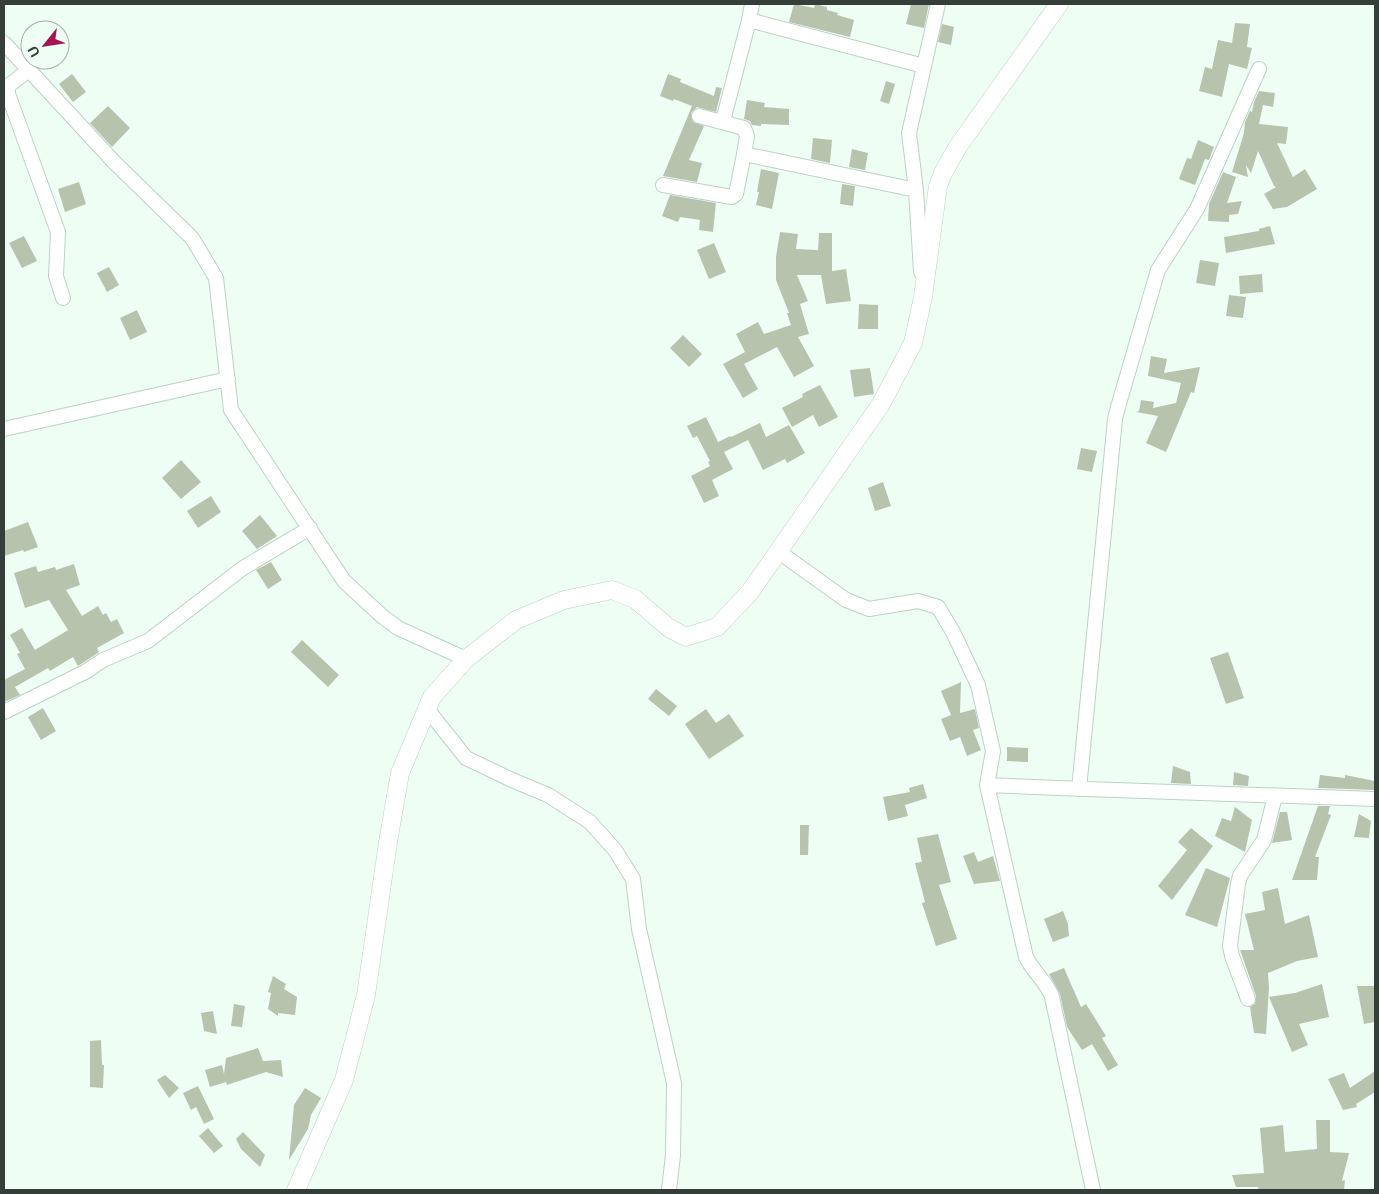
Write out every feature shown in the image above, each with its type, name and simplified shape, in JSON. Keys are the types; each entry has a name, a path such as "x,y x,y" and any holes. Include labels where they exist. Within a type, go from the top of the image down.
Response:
{"street":[{"path":"723,122 752,4"},
{"path":"923,297 916,190 909,133 938,4"},
{"path":"296,1190 344,1080 366,995 400,773 432,697 466,659 516,620 564,600 612,590 635,599 669,628 686,637 717,627 750,592 881,404 913,343 923,297 938,186 943,173 972,127 1059,4"},
{"path":"749,20 924,66"},
{"path":"4,43 20,60"},
{"path":"1079,789 1115,418 1158,270 1197,209 1259,69"},
{"path":"63,298 56,276 59,237 8,94 8,86 29,70 114,162 192,238 216,278 231,410 344,581 383,618 398,628 466,659"},
{"path":"663,185 732,197 736,194 744,154 746,136 744,128 699,116"},
{"path":"744,154 916,190"},
{"path":"4,429 228,379"},
{"path":"4,712 85,672 103,660 148,642 243,568 310,528"},
{"path":"779,552 846,600 869,609 918,601 938,607 953,632 978,685 993,751 987,784 1026,957 1029,965 1046,985 1052,997 1093,1190"},
{"path":"427,710 466,758 548,795 590,822 615,850 633,879 639,929 674,1082 674,1155 669,1190"},
{"path":"987,784 1375,799"},
{"path":"1248,999 1232,956 1230,936 1240,876 1264,840 1275,796"}],"building":[{"path":"794,4 814,8 815,4 827,7 827,10 838,13 837,15 854,20 850,37 789,22"},
{"path":"911,4 929,4 924,28 906,24"},
{"path":"1235,23 1250,24 1247,47 1252,48 1247,69 1229,64 1222,97 1199,91 1205,67 1212,69 1218,40 1232,43"},
{"path":"942,24 954,27 951,45 938,42"},
{"path":"72,74 86,92 73,102 59,84"},
{"path":"668,74 681,79 680,82 714,96 716,87 722,88 716,112 697,107 691,113 693,122 704,126 689,160 702,163 697,182 663,176 692,106 660,96"},
{"path":"886,81 895,84 889,104 880,101"},
{"path":"1259,91 1275,93 1273,107 1263,105 1259,124 1288,127 1286,144 1277,143 1293,177 1305,169 1317,189 1287,207 1273,209 1264,194 1276,187 1258,151 1251,173 1246,165 1248,177 1232,172 1244,133 1245,122 1250,111 1252,112"},
{"path":"747,100 765,103 764,107 789,109 789,125 752,125 750,121 744,119"},
{"path":"108,106 130,128 112,147 90,123"},
{"path":"813,138 832,140 830,163 811,159"},
{"path":"1198,140 1214,147 1209,160 1205,159 1195,185 1179,179 1187,158 1191,159"},
{"path":"852,149 868,153 865,170 849,167"},
{"path":"761,169 779,173 772,209 756,205"},
{"path":"1223,172 1236,177 1227,203 1242,201 1238,214 1229,215 1229,222 1208,221 1209,204"},
{"path":"79,182 86,204 65,212 58,189"},
{"path":"842,184 855,186 853,206 840,204"},
{"path":"670,195 716,203 713,232 699,230 700,220 680,217 678,222 662,216"},
{"path":"1270,226 1275,244 1226,253 1224,237 1259,231 1259,229"},
{"path":"780,232 798,234 796,249 818,250 819,233 832,233 832,271 846,269 851,301 826,304 821,275 797,275 808,301 800,304 809,334 798,337 814,366 794,377 777,347 744,364 758,389 743,398 723,364 745,352 736,334 758,322 764,334 791,325 787,313 789,313 776,280 776,257"},
{"path":"24,236 37,261 22,268 9,243"},
{"path":"714,243 726,272 709,279 697,250"},
{"path":"1200,260 1219,263 1215,286 1196,283"},
{"path":"109,267 119,285 107,292 97,273"},
{"path":"1262,274 1263,292 1240,294 1239,276"},
{"path":"1229,295 1246,297 1243,318 1226,316"},
{"path":"859,304 878,305 878,329 858,329"},
{"path":"137,310 147,332 130,340 120,318"},
{"path":"683,335 702,354 689,367 670,348"},
{"path":"1151,356 1167,359 1164,373 1200,367 1194,393 1191,392 1166,452 1146,443 1158,416 1136,412 1139,411 1141,400 1154,402 1153,408 1176,403 1181,383 1148,376"},
{"path":"870,368 874,394 854,397 850,370"},
{"path":"820,385 838,417 819,427 813,415 792,427 782,408 803,397 802,394"},
{"path":"706,417 718,442 760,423 766,437 789,425 805,453 787,463 785,459 763,470 748,440 724,452 733,469 712,480 719,496 704,503 691,476 710,466 708,462 710,461 697,436 693,438 687,426"},
{"path":"1081,448 1097,451 1092,472 1077,469"},
{"path":"181,460 201,482 181,499 162,478"},
{"path":"883,482 891,506 875,511 868,488"},
{"path":"211,496 221,512 198,528 187,511"},
{"path":"260,515 277,536 257,549 242,531"},
{"path":"28,522 38,547 4,556 4,531"},
{"path":"271,562 282,580 268,589 256,570"},
{"path":"74,564 80,585 66,590 82,616 98,606 103,615 106,613 111,622 117,619 124,633 97,648 99,652 78,666 73,657 50,671 48,668 15,687 20,695 4,702 4,680 25,669 17,654 20,653 10,635 22,628 35,650 68,630 49,600 25,608 14,573 36,566 38,572 55,567 56,570"},
{"path":"302,640 339,675 328,687 291,652"},
{"path":"1228,652 1244,698 1226,704 1210,658"},
{"path":"961,682 960,713 975,709 979,728 973,730 981,750 967,756 960,737 950,741 941,719 951,715 941,691"},
{"path":"656,689 677,706 669,716 648,699"},
{"path":"43,708 56,731 41,740 28,717"},
{"path":"706,709 716,723 729,714 744,736 709,759 685,724"},
{"path":"1007,747 1028,748 1028,762 1007,761"},
{"path":"1173,766 1190,772 1191,784 1171,783"},
{"path":"1234,772 1249,776 1248,786 1233,785"},
{"path":"1320,775 1345,778 1345,775 1375,781 1375,790 1318,788"},
{"path":"923,784 927,798 905,805 908,816 888,821 883,797 910,792 909,788"},
{"path":"1318,806 1330,806 1328,814 1331,815 1315,857 1319,857 1317,880 1292,880"},
{"path":"1235,807 1252,820 1245,852 1215,836 1222,818 1231,821"},
{"path":"1280,812 1287,812 1292,840 1272,843"},
{"path":"1359,814 1371,821 1369,838 1354,837"},
{"path":"800,825 809,825 808,855 800,855"},
{"path":"1191,828 1213,846 1172,900 1158,886 1187,850 1178,842"},
{"path":"938,834 951,882 939,885 957,939 936,946 922,903 925,902 915,863 922,862 917,838"},
{"path":"974,852 978,862 993,856 1000,881 974,884 963,856"},
{"path":"1206,868 1230,878 1217,927 1185,915"},
{"path":"1278,888 1285,924 1309,915 1318,957 1297,961 1268,973 1266,1034 1254,1033 1250,1007 1255,1004 1256,996 1240,950 1254,950 1245,914 1265,910 1262,892"},
{"path":"1063,911 1068,924 1069,936 1053,942 1044,919"},
{"path":"1064,968 1081,1007 1086,1004 1106,1036 1102,1038 1118,1065 1108,1071 1092,1044 1082,1050 1067,1027 1060,994 1049,974"},
{"path":"273,976 286,984 284,989 297,997 295,1015 278,1013 278,1016 268,1009 271,993 268,992"},
{"path":"1322,984 1329,1017 1299,1024 1308,1045 1292,1052 1269,997 1295,993"},
{"path":"1357,986 1375,986 1375,1022 1364,1024"},
{"path":"234,1004 245,1006 242,1027 231,1026"},
{"path":"213,1011 217,1034 204,1031 201,1013"},
{"path":"101,1040 102,1065 104,1065 103,1088 90,1087 90,1041"},
{"path":"258,1048 263,1061 281,1060 283,1077 266,1072 227,1085 226,1082 210,1087 205,1070 222,1065 224,1074 226,1058"},
{"path":"1375,1071 1375,1092 1356,1104 1357,1107 1343,1110 1328,1079 1344,1073 1350,1088"},
{"path":"165,1075 179,1088 169,1098 157,1080"},
{"path":"198,1086 214,1119 204,1124 196,1107 191,1110 183,1093"},
{"path":"305,1088 321,1098 311,1115 308,1129 289,1160 294,1105"},
{"path":"1316,1120 1330,1120 1330,1152 1349,1153 1342,1181 1345,1180 1344,1190 1259,1190 1258,1187 1236,1187 1232,1175 1264,1173 1260,1128 1283,1125 1285,1152 1317,1149"},
{"path":"208,1128 223,1146 214,1153 199,1136"},
{"path":"243,1132 265,1155 260,1167 241,1149 236,1139"}]}
